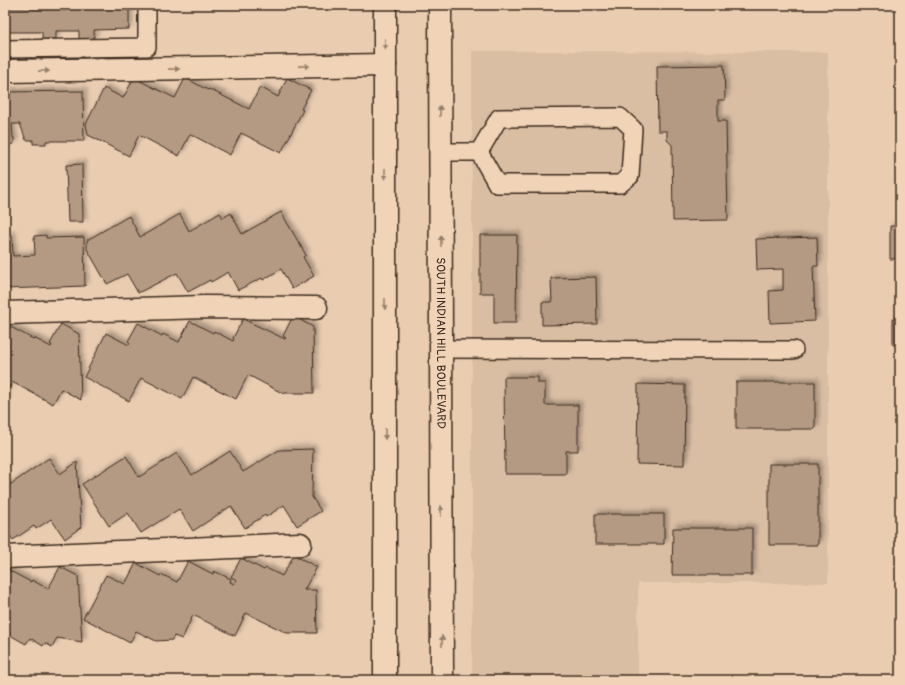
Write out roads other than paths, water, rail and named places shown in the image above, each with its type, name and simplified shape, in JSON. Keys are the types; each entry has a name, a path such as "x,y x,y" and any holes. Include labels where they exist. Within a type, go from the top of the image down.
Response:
{"main road":[{"path":"385,5 385,680"},
{"name":"SOUTH INDIAN HILL BOULEVARD","path":"440,5 442,680"},
{"path":"5,71 386,65"},
{"path":"5,313 204,307 316,308"},
{"path":"5,557 300,544"}],"lane":[{"path":"5,49 147,47 147,5"},
{"path":"620,117 633,129 630,176 620,184 497,184 479,152 499,118 620,117"},
{"path":"440,152 479,152"},
{"path":"441,349 794,350"}]}
